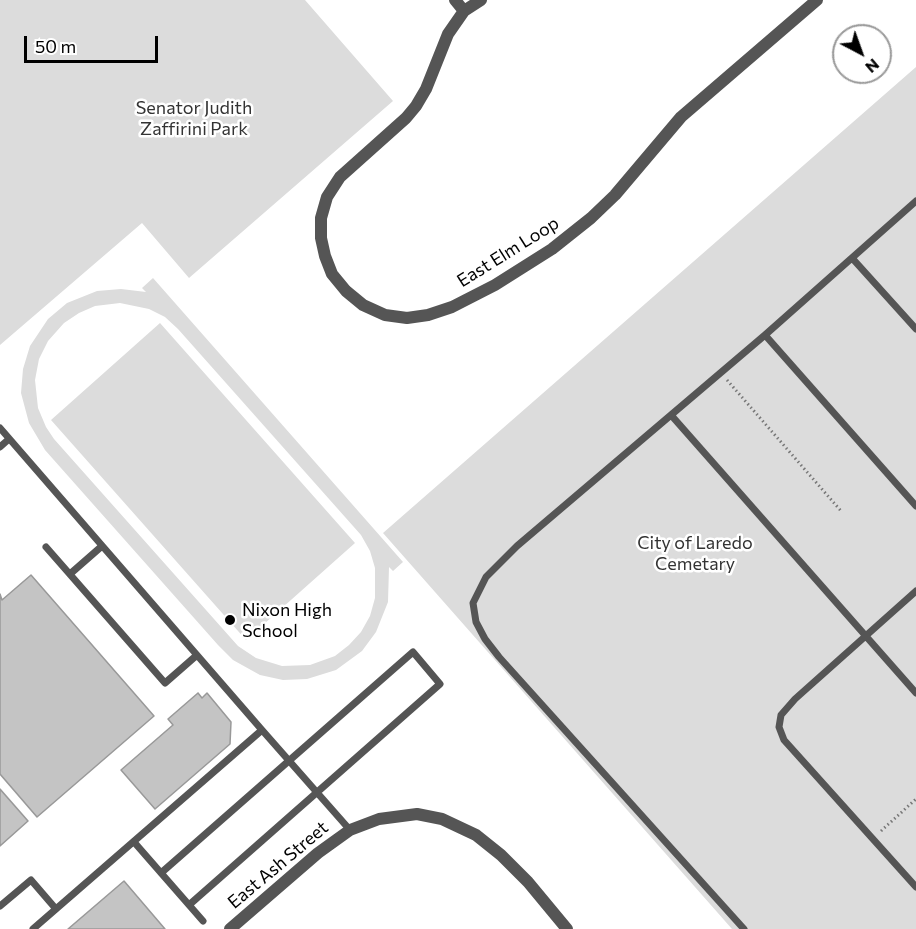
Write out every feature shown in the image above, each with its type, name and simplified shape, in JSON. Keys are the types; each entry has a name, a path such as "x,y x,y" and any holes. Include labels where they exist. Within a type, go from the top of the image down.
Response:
{"street":[{"path":"455,0 464,11"},
{"name":"East Elm Loop","path":"481,0 464,11 448,34 426,89 416,106 406,118 340,177 327,197 321,218 321,238 332,274 346,291 363,305 386,315 407,318 428,315 452,306 495,285 552,249 591,218 615,195 681,117 817,0"},
{"name":"East Ash Street","path":"230,929 318,853 350,830 379,819 417,814 442,819 476,835 501,855 528,882 567,929"}],"lane":[{"path":"744,929 499,657 485,639 476,622 473,603 486,578 518,546 765,335 916,201"},
{"path":"852,258 916,329"},
{"path":"765,335 916,506"},
{"path":"671,415 916,693"},
{"path":"0,428 350,830"},
{"path":"0,447 9,439"},
{"path":"70,574 102,546"},
{"path":"46,547 165,683 197,655"},
{"path":"916,591 795,699 781,715 779,727 784,740 916,887"},
{"path":"161,873 413,652 440,684 189,905"},
{"path":"33,929 262,730"},
{"path":"134,842 202,921"},
{"path":"0,906 31,880 56,909"}],"path":[{"path":"726,379 841,511"},
{"path":"877,834 916,799"}],"green space":[{"name":"Senator Judith Zaffirini Park","path":"0,0 305,0 393,101 189,278 142,223 0,345"},
{"name":"City of Laredo Cemetary","path":"916,67 916,929 732,929 383,533"},
{"path":"153,278 403,562 393,571 389,567 388,602 376,632 362,651 336,670 307,679 283,680 260,675 233,660 45,450 29,423 21,393 23,369 30,346 48,319 67,303 97,291 121,289 146,292 142,288","holes":["120,303 149,309 165,317 178,329 361,535 370,551 375,568 375,598 370,616 361,632 335,656 310,665 282,666 256,658 238,646 54,439 46,427 38,408 35,380 39,359 48,341 64,323 95,306"]},
{"path":"160,323 355,543 246,640 51,420"}],"building":[{"path":"31,575 154,716 37,817 0,774 0,594 2,600"},
{"path":"198,693 202,698 207,693 231,722 230,744 155,809 121,770 173,725 168,719"},
{"path":"0,789 28,821 0,846"},
{"path":"124,881 165,929 68,929"}],"place":[{"name":"Nixon High School","path":"230,620"}]}
